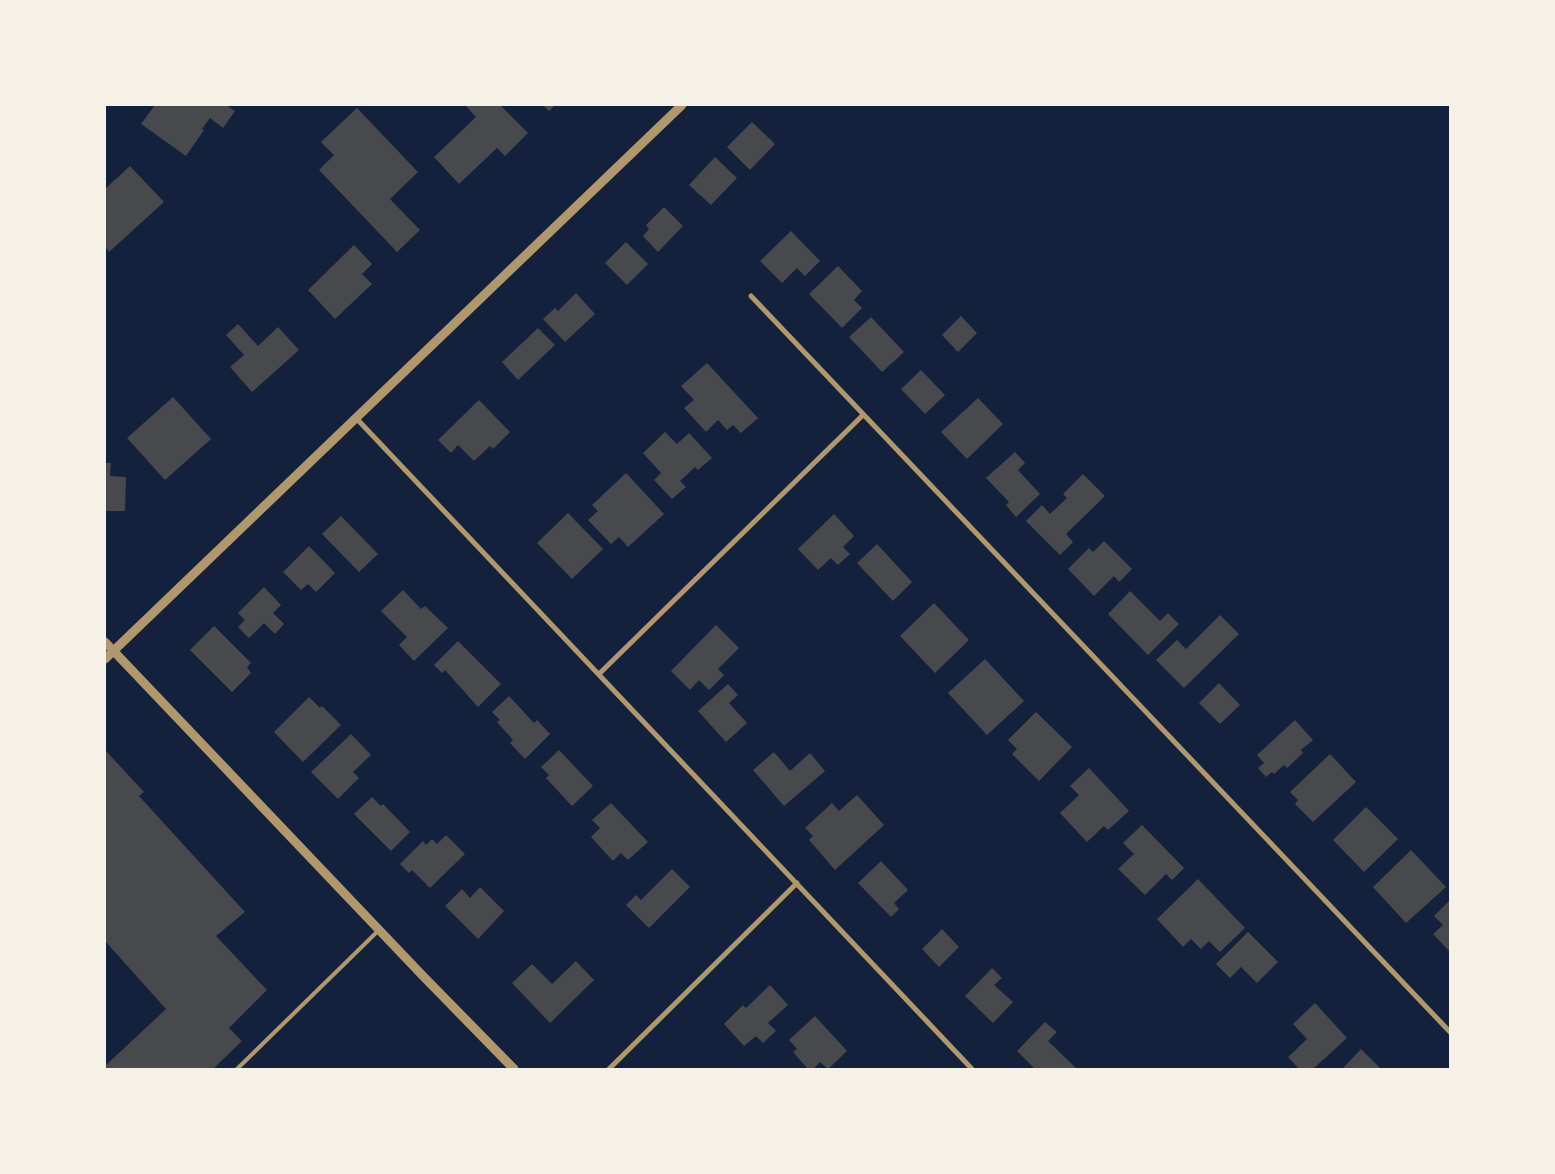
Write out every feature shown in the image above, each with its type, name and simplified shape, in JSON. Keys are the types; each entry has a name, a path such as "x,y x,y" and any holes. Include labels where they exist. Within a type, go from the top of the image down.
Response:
{"street":[{"path":"105,659 682,105"},
{"path":"751,296 1450,1032"},
{"path":"599,674 863,415"},
{"path":"356,418 972,1069"},
{"path":"105,642 514,1069"},
{"path":"609,1069 797,884"}],"lane":[{"path":"237,1069 379,930"}],"building":[{"path":"155,105 226,105 235,111 223,128 210,118 186,156 141,124"},
{"path":"467,105 500,105 528,133 505,156 497,148 459,184 434,157 476,117"},
{"path":"543,105 555,105 549,111"},
{"path":"357,108 418,172 390,199 420,230 397,252 319,170 334,155 321,142"},
{"path":"752,122 775,144 750,170 727,147"},
{"path":"715,157 737,178 711,205 689,185"},
{"path":"130,166 164,202 109,252 105,247 105,189"},
{"path":"664,207 683,226 658,252 643,236 649,229 646,225"},
{"path":"791,231 820,261 805,276 797,268 782,283 760,261"},
{"path":"626,242 648,264 627,285 605,263"},
{"path":"354,245 372,264 362,274 372,284 335,319 308,290"},
{"path":"838,266 862,291 854,300 862,308 842,328 809,294"},
{"path":"576,293 595,314 565,342 543,319 555,308 558,311"},
{"path":"961,316 977,333 958,352 942,335"},
{"path":"871,317 904,352 882,372 849,337"},
{"path":"238,324 258,346 278,327 299,350 252,392 230,367 244,355 226,335"},
{"path":"538,328 555,345 518,380 502,362"},
{"path":"707,363 758,418 741,433 733,425 727,430 718,420 706,432 684,408 694,400 681,386"},
{"path":"921,370 945,395 925,414 901,389"},
{"path":"173,397 211,439 165,480 127,438"},
{"path":"978,398 1003,424 967,459 941,432"},
{"path":"479,400 510,432 493,449 490,446 474,461 458,445 451,453 438,440"},
{"path":"665,432 677,444 689,433 712,458 698,470 695,467 680,481 686,487 672,499 654,480 661,473 643,453"},
{"path":"1015,452 1025,463 1018,470 1040,494 1016,517 1006,505 1009,502 986,478"},
{"path":"105,463 111,463 110,476 126,477 125,511 105,511"},
{"path":"626,473 664,514 628,547 619,537 611,544 588,520 598,511 592,505"},
{"path":"1083,474 1105,496 1066,534 1073,542 1060,555 1026,521 1042,505 1050,514 1067,498 1063,494"},
{"path":"568,513 603,549 572,579 537,543"},
{"path":"834,514 854,536 843,547 850,554 838,565 831,558 818,570 798,549"},
{"path":"341,516 378,554 359,572 322,534"},
{"path":"1104,541 1132,569 1119,582 1114,576 1094,596 1068,569 1089,548 1093,552"},
{"path":"877,544 912,582 893,601 857,563"},
{"path":"309,546 335,573 316,592 308,584 301,590 283,572"},
{"path":"264,587 281,605 273,613 284,624 275,634 264,623 249,638 238,627 245,620 238,613"},
{"path":"403,590 421,609 425,606 448,628 414,661 399,645 407,637 381,611"},
{"path":"1130,591 1160,621 1168,613 1179,624 1148,655 1108,614"},
{"path":"934,603 969,640 935,673 900,636"},
{"path":"1220,615 1239,634 1184,688 1156,660 1177,640 1186,649"},
{"path":"716,625 739,648 718,669 724,675 709,690 699,680 690,690 671,671"},
{"path":"214,626 251,663 247,667 251,673 232,692 190,650"},
{"path":"458,641 501,684 478,707 445,670 442,673 434,665"},
{"path":"985,659 1024,701 987,735 948,693"},
{"path":"1219,683 1240,705 1220,724 1199,703"},
{"path":"728,684 738,695 729,703 747,723 726,742 698,711"},
{"path":"509,696 534,723 537,720 550,734 525,759 510,743 513,740 497,722 500,720 492,712"},
{"path":"309,697 320,708 322,706 341,725 303,762 274,732"},
{"path":"1036,712 1072,747 1039,781 1012,754 1017,749 1008,740"},
{"path":"1295,720 1313,740 1301,750 1303,753 1287,768 1284,765 1274,774 1272,772 1266,777 1258,768 1264,763 1257,755"},
{"path":"351,734 371,755 353,772 359,778 338,799 311,772"},
{"path":"105,750 144,792 139,796 245,912 216,936 267,990 229,1028 242,1041 213,1069 105,1069 105,1066 166,1009 105,941"},
{"path":"559,750 593,786 572,806 546,778 549,775 541,767"},
{"path":"774,752 790,771 810,753 825,771 784,806 753,770"},
{"path":"1330,754 1356,782 1313,822 1295,804 1298,800 1290,792"},
{"path":"1089,768 1129,811 1108,830 1104,826 1087,842 1060,813 1079,795 1070,786"},
{"path":"857,795 884,825 835,870 809,840 813,836 805,828 832,803 839,811"},
{"path":"372,797 381,806 383,804 410,832 391,851 354,814"},
{"path":"611,803 648,842 628,860 621,853 613,861 591,837 600,828 592,820"},
{"path":"1366,807 1398,839 1364,872 1333,840"},
{"path":"1142,825 1184,868 1172,880 1166,874 1145,895 1118,869 1134,854 1123,843"},
{"path":"446,835 465,854 430,888 412,870 409,873 400,864 423,841 426,845 432,839 437,844"},
{"path":"1411,850 1446,887 1406,923 1373,887"},
{"path":"881,861 908,890 894,903 899,909 891,917 858,883"},
{"path":"672,869 690,887 649,928 626,905 636,895 641,900"},
{"path":"1198,879 1245,928 1220,952 1209,941 1201,949 1191,939 1183,947 1157,919"},
{"path":"480,887 504,911 478,939 445,906 462,889 470,898"},
{"path":"1450,900 1450,952 1433,934 1443,925 1434,916"},
{"path":"942,929 959,947 939,967 922,949"},
{"path":"1248,932 1278,962 1257,983 1241,967 1230,978 1216,964"},
{"path":"576,961 594,980 550,1023 512,983 532,964 552,984"},
{"path":"992,968 1002,978 994,985 1013,1002 993,1023 965,996"},
{"path":"770,985 788,1005 768,1023 776,1031 763,1043 756,1036 744,1046 724,1024 743,1005 746,1008"},
{"path":"1315,1003 1347,1038 1313,1069 1299,1069 1288,1057 1307,1039 1293,1024"},
{"path":"815,1016 847,1051 828,1069 820,1062 813,1069 808,1069 793,1052 797,1049 789,1040"},
{"path":"1045,1022 1057,1032 1048,1041 1077,1069 1035,1069 1017,1051"},
{"path":"1361,1049 1381,1069 1342,1069"}]}
